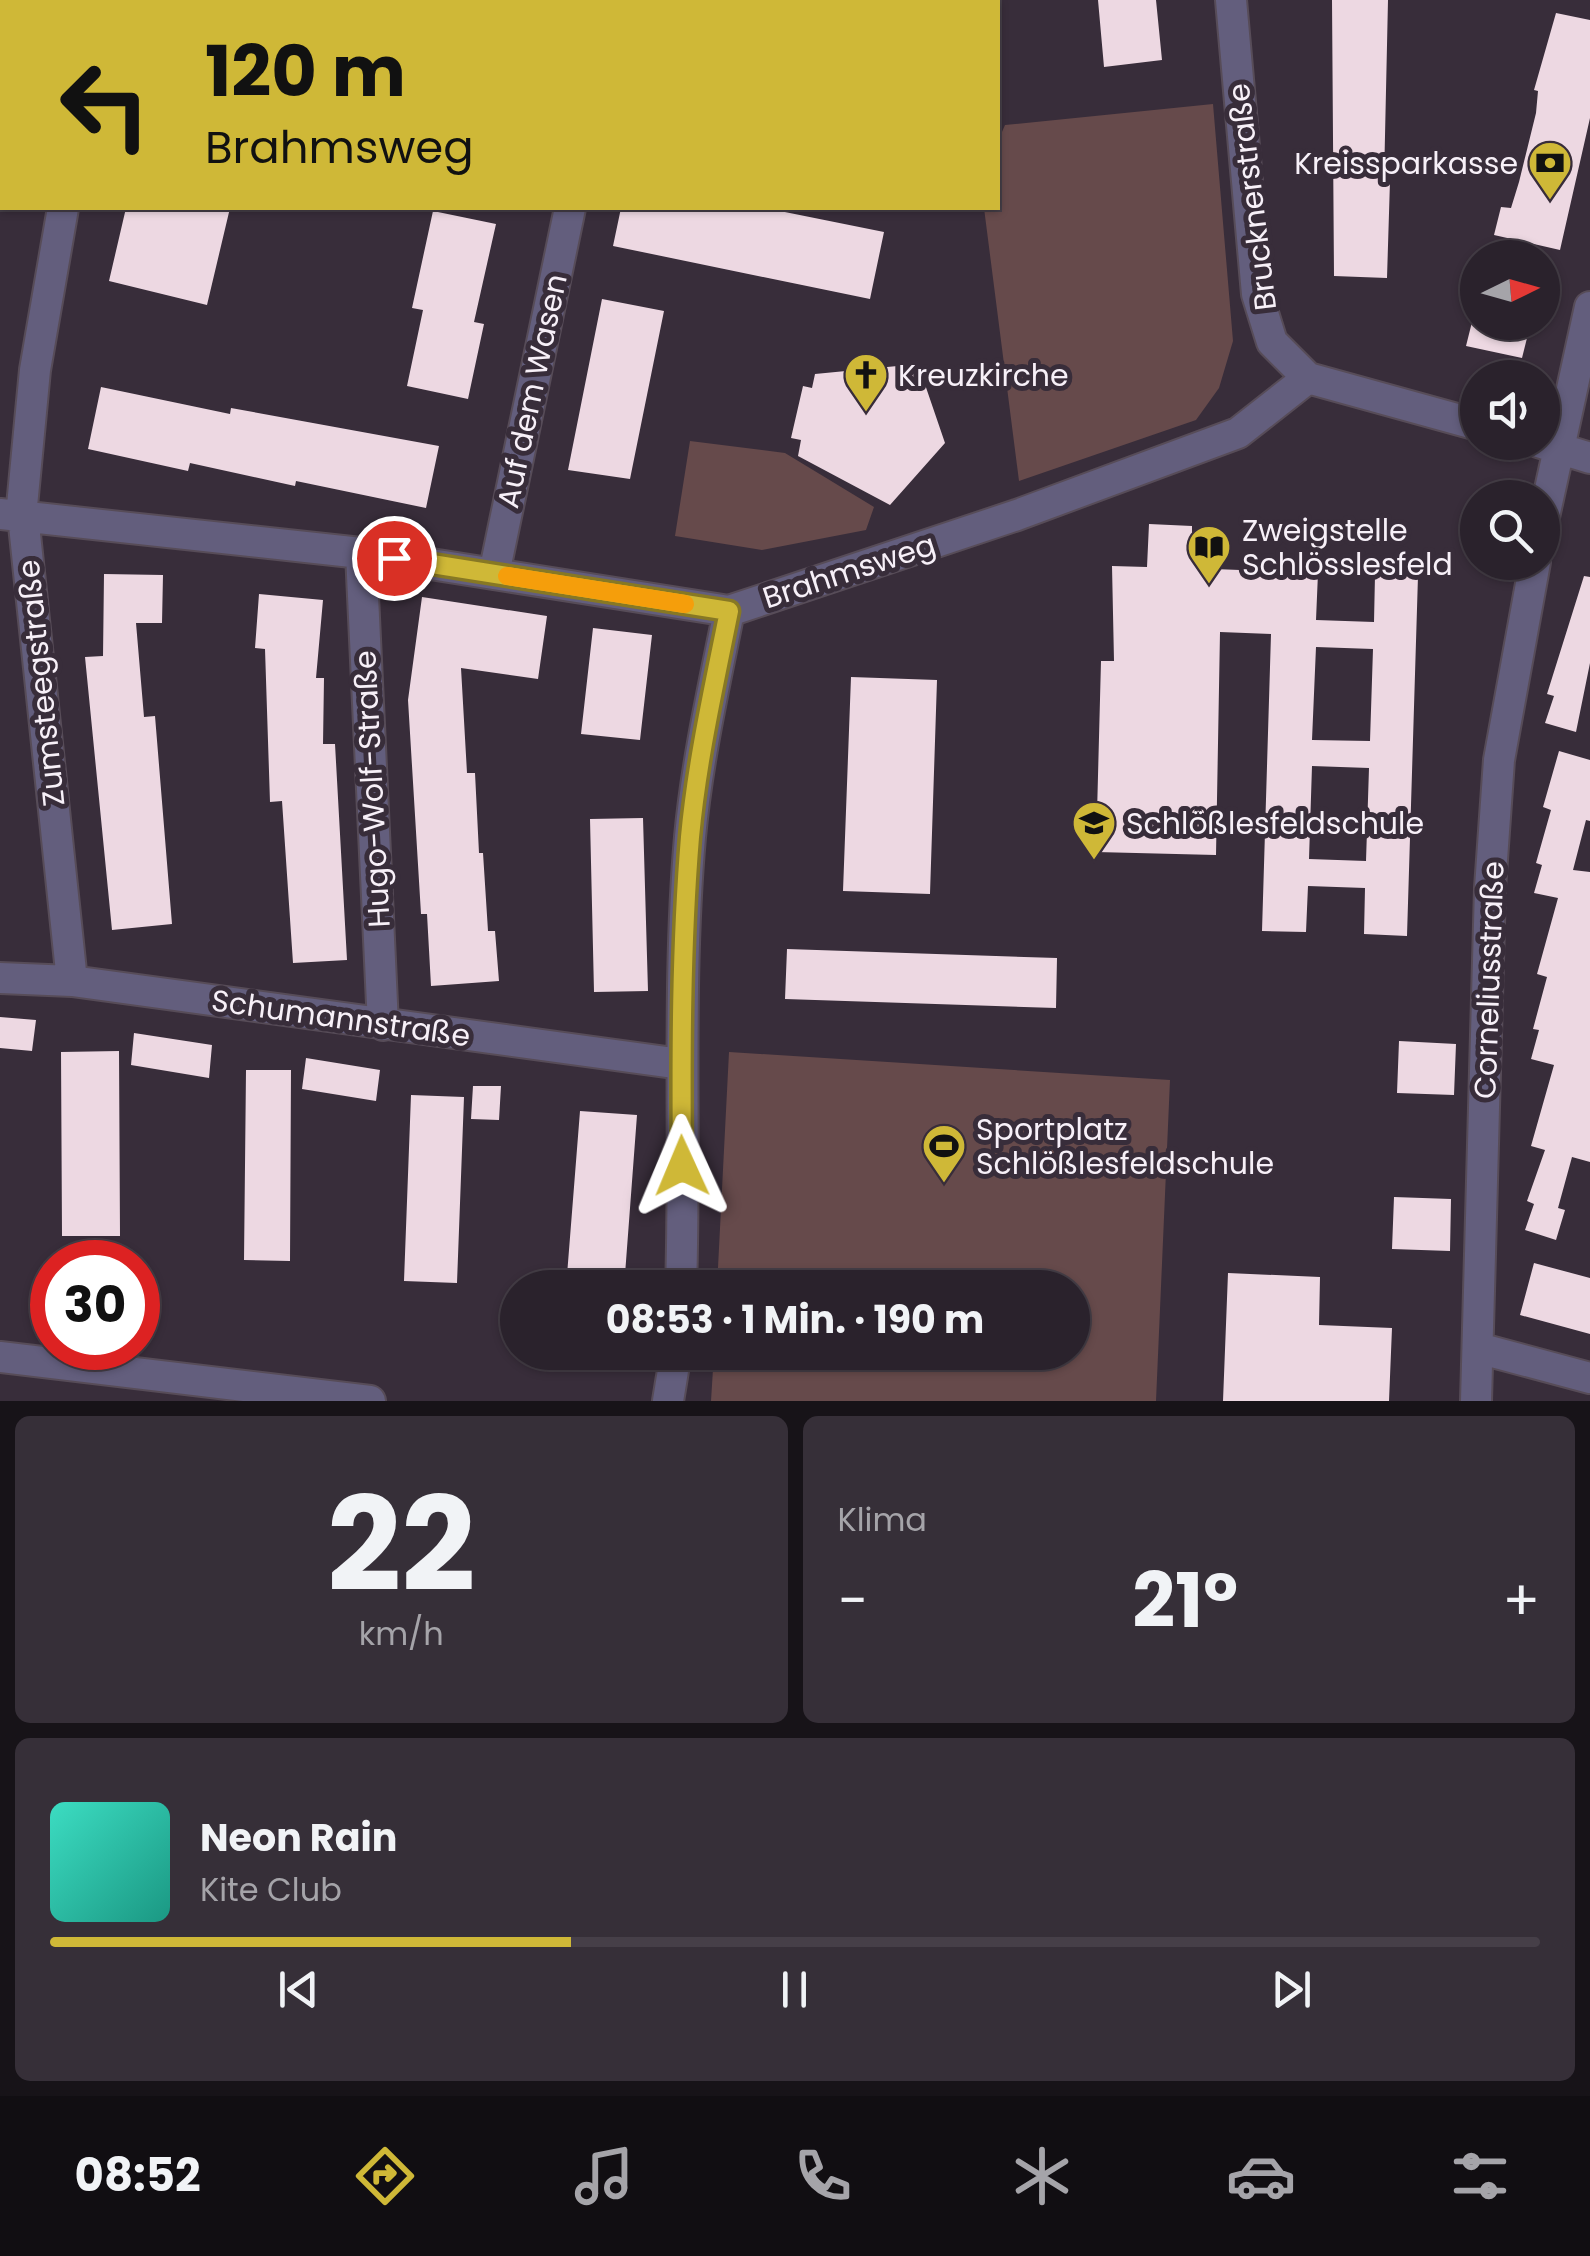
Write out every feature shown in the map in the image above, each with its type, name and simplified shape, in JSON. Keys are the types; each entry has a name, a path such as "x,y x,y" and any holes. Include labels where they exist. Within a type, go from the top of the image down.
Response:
{"street":[{"name":"Brucknerstraße","path":"1231,0 1257,294 1272,342 1308,378"},
{"name":"Zumsteegstraße","path":"64,210 12,514 72,980"},
{"name":"Auf dem Wasen","path":"494,574 570,210"},
{"path":"1560,408 1590,307"},
{"path":"1308,378 1460,421"},
{"name":"Brahmsweg","path":"12,514 361,553 729,611 1017,515 1238,432 1308,378"},
{"path":"1560,448 1590,458"},
{"name":"Hugo-Wolf-Straße","path":"361,553 383,1025"},
{"name":"Corneliusstraße","path":"1476,1401 1490,888 1499,760 1532,580"},
{"path":"681,1270 681,1064 690,834 707,718 729,611"},
{"name":"Schumannstraße","path":"0,978 72,980 681,1064"},
{"path":"1478,1348 1590,1378"},
{"path":"0,1357 256,1394 370,1401"},
{"path":"668,1401 673,1370"}],"shaded area":[{"path":"1213,104 1233,341 1219,388 1196,420 1019,481 984,210 1000,210 1000,136 1005,125"},
{"path":"690,441 785,453 874,507 866,530 762,550 675,536"},
{"name":"Sportplatz Schlößlesfeldschule","path":"729,1052 1170,1080 1156,1401 711,1401 713,1370 1090,1370 1090,1270 718,1270"}],"building":[{"path":"1098,0 1156,0 1162,60 1104,67"},
{"path":"1332,0 1388,0 1384,181 1390,181 1387,278 1334,276"},
{"path":"1556,13 1590,20 1590,118 1560,250 1560,240 1516,240 1494,235 1501,207 1511,208 1519,182 1536,113 1538,91 1534,90"},
{"path":"126,210 230,210 207,305 109,281"},
{"path":"621,210 775,210 884,232 870,299 613,246"},
{"path":"433,211 496,224 474,322 484,324 468,399 407,386 423,310 412,308"},
{"path":"602,299 664,311 630,479 568,470"},
{"path":"1468,340 1526,340 1522,358 1466,346"},
{"name":"Kreuzkirche","path":"918,364 945,443 890,505 798,456 801,440 791,438 803,386 812,388 815,374"},
{"path":"101,387 230,414 231,408 439,446 426,508 190,463 188,471 88,449"},
{"path":"1149,524 1192,526 1192,560 1215,560 1214,569 1318,573 1316,620 1374,622 1375,575 1418,576 1407,936 1364,934 1365,888 1308,886 1306,932 1262,931 1271,634 1220,632 1216,855 1096,852 1101,661 1114,661 1112,566 1147,567","holes":["1316,647 1373,649 1370,741 1312,740","1312,766 1369,768 1366,861 1309,859"]},
{"path":"104,574 163,575 162,623 136,623 144,717 155,716 172,924 112,930 85,657 103,656"},
{"path":"1584,576 1590,577 1590,663 1576,732 1545,723 1554,696 1547,694"},
{"path":"259,594 323,600 316,678 324,678 323,744 335,744 347,960 293,963 282,801 270,802 265,649 255,648"},
{"path":"422,597 547,616 538,679 461,668 467,773 475,773 488,931 495,931 499,981 431,986 427,914 421,914 408,700"},
{"path":"593,628 652,635 640,740 581,734"},
{"path":"851,677 937,680 930,894 843,891"},
{"path":"1559,751 1590,760 1590,821 1586,820 1573,870 1590,872 1590,1162 1572,1157 1558,1208 1565,1210 1556,1240 1525,1230 1534,1204 1527,1201 1545,1150 1531,1146 1554,1065 1531,1059 1539,1030 1533,1029 1547,977 1537,974 1558,898 1534,893 1542,865 1536,863 1551,810 1543,807"},
{"path":"643,818 648,991 594,992 590,819"},
{"path":"787,949 1057,958 1056,1008 785,999"},
{"path":"0,1017 36,1020 32,1051 0,1048"},
{"path":"134,1033 212,1045 209,1078 131,1065"},
{"path":"1399,1041 1456,1044 1454,1095 1397,1093"},
{"path":"119,1051 120,1236 62,1236 61,1052"},
{"path":"306,1058 380,1070 376,1101 302,1089"},
{"path":"246,1070 291,1070 290,1261 244,1260"},
{"path":"473,1086 501,1086 499,1120 471,1119"},
{"path":"411,1095 464,1097 457,1283 404,1281"},
{"path":"580,1111 637,1115 625,1270 567,1270"},
{"path":"1394,1197 1451,1199 1450,1251 1392,1249"},
{"path":"1534,1263 1590,1278 1590,1334 1520,1315"},
{"path":"1228,1273 1320,1277 1319,1325 1392,1328 1389,1401 1223,1401"}],"slow traffic":[{"path":"507,576 685,604"}],"place":[{"name":"Kreissparkasse","path":"1550,201"},
{"name":"Kreuzkirche","path":"866,413"},
{"name":"Zweigstelle Schlösslesfeld","path":"1209,585"},
{"name":"Schlößlesfeldschule","path":"1094,861"},
{"name":"Sportplatz Schlößlesfeldschule","path":"944,1184"}],"route":[{"path":"394,558 729,611 707,718 690,834 684,937 682,1166"}]}
